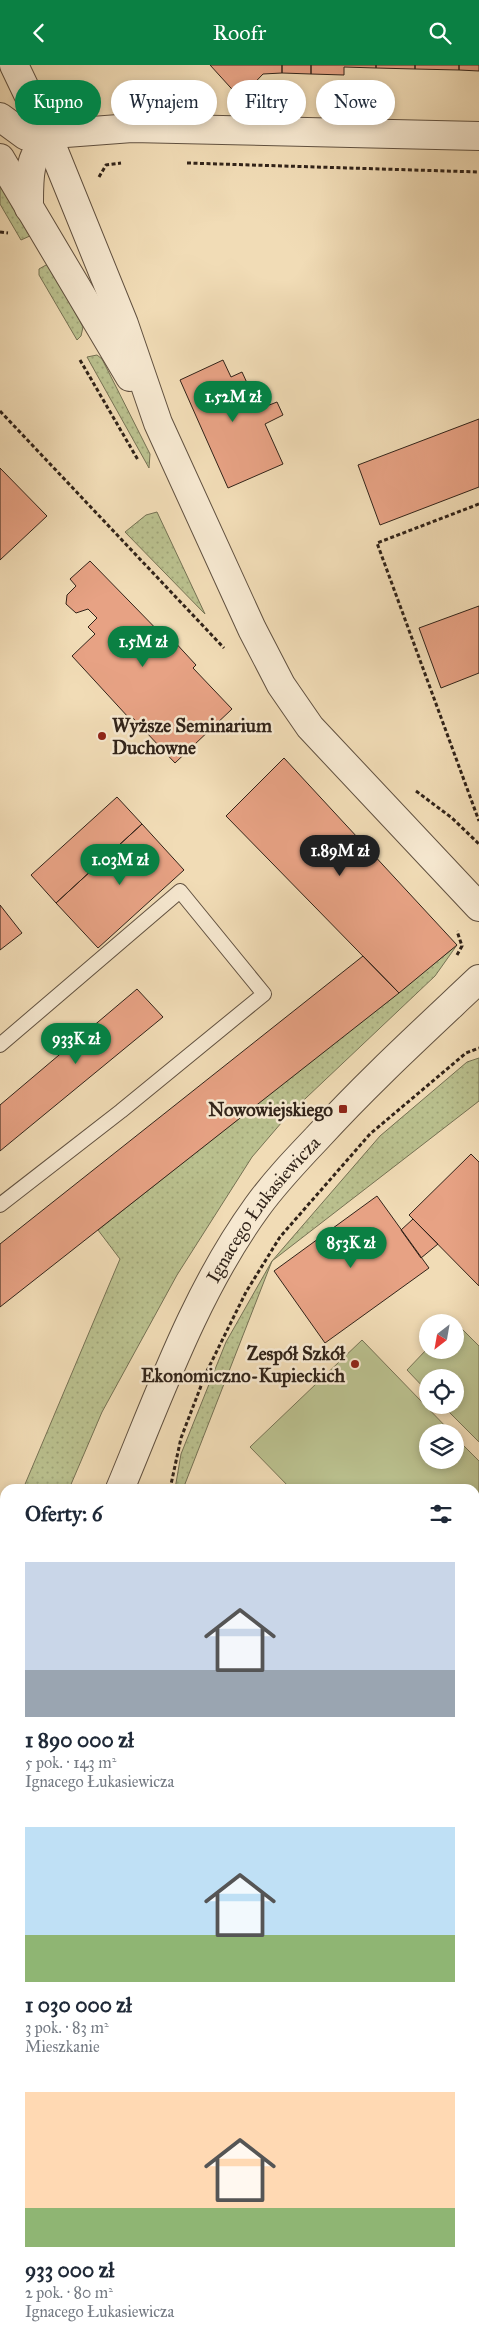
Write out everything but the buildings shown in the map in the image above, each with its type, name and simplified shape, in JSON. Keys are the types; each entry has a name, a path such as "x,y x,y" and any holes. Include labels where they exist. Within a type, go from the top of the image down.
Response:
{"street":[{"path":"14,65 47,135 124,325 158,423 252,629 281,685 310,727 479,907"},
{"path":"0,117 26,136 132,128 479,136"},
{"path":"29,208 30,168 34,153 47,135"},
{"path":"0,158 158,423"},
{"name":"Ignacego Łukasiewicza","path":"122,1484 182,1343 216,1273 257,1207 283,1174 343,1109 479,979"}],"lane":[{"path":"0,1045 180,891 264,994 121,1111 0,1205"}],"path":[{"path":"96,182 106,165 122,163"},
{"path":"180,163 479,172"},
{"path":"0,231 8,233 11,239"},
{"path":"76,352 142,467"},
{"path":"0,411 229,654"},
{"path":"479,504 377,543 479,821"},
{"path":"454,961 462,946 455,924"},
{"path":"171,1484 181,1437 206,1373 246,1293 280,1237 370,1134 466,1053 479,1048"}],"green space":[{"path":"0,180 32,235 21,240 0,204"},
{"path":"46,265 50,266 83,327 81,336 77,340 39,275 39,269"},
{"path":"97,355 102,359 150,454 149,468 87,357"},
{"path":"157,512 205,614 125,532 146,515"},
{"path":"457,945 435,976 288,1115 252,1157 177,1275 102,1412 71,1484 25,1484 120,1259 98,1230"},
{"path":"479,1058 479,1101 272,1261 380,1136 467,1062"},
{"path":"272,1261 185,1484 176,1484 181,1454 226,1342"},
{"path":"464,1331 479,1346 479,1442 464,1427 464,1424 461,1424 451,1414 464,1414 464,1369 419,1369 419,1383 407,1370 419,1357 419,1359 464,1359"},
{"path":"362,1340 419,1399 419,1414 434,1414 443,1424 419,1424 419,1469 464,1469 464,1446 479,1461 479,1484 286,1484 250,1447"}],"place":[{"name":"Wyższe Seminarium Duchowne","path":"102,736"},
{"name":"Nowowiejskiego","path":"343,1109"},
{"name":"Zespół Szkół Ekonomiczno-Kupieckich","path":"355,1364"}]}
